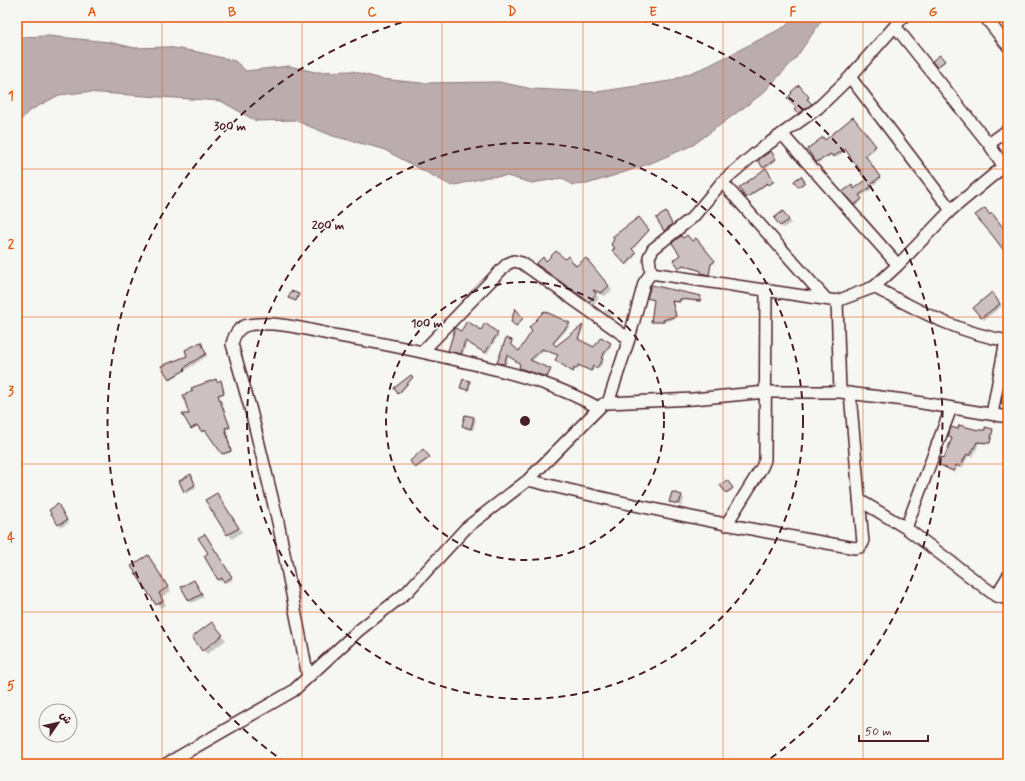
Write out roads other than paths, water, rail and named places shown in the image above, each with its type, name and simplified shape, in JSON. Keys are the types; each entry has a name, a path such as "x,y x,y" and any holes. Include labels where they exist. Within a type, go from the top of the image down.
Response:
{"street":[{"path":"166,764 293,691 358,631 407,592 466,528 528,480 603,405 629,339 644,283 651,272 648,257 653,249 693,217 722,182 757,152 818,108 850,77 903,17"},
{"path":"986,17 1008,46"},
{"path":"651,272 831,300 874,287 898,265 951,210 1006,170 989,144 895,26"},
{"path":"850,77 951,210"},
{"path":"989,144 1008,130"},
{"path":"782,134 898,265"},
{"path":"528,480 620,503 726,525 855,548 863,543 845,393 831,300 722,182"},
{"path":"423,351 507,264 514,261 522,263 629,339"},
{"path":"874,287 941,322 970,332 1007,340 992,414"},
{"path":"726,525 765,460 766,289"},
{"path":"308,677 278,522 251,411 232,344 234,336 239,329 248,325 280,325 423,351 523,376 557,387 603,405 766,392 845,393 904,400 1008,417"},
{"path":"906,528 951,408"},
{"path":"859,500 906,528 996,596 1008,600"},
{"path":"996,596 1008,576"}]}
